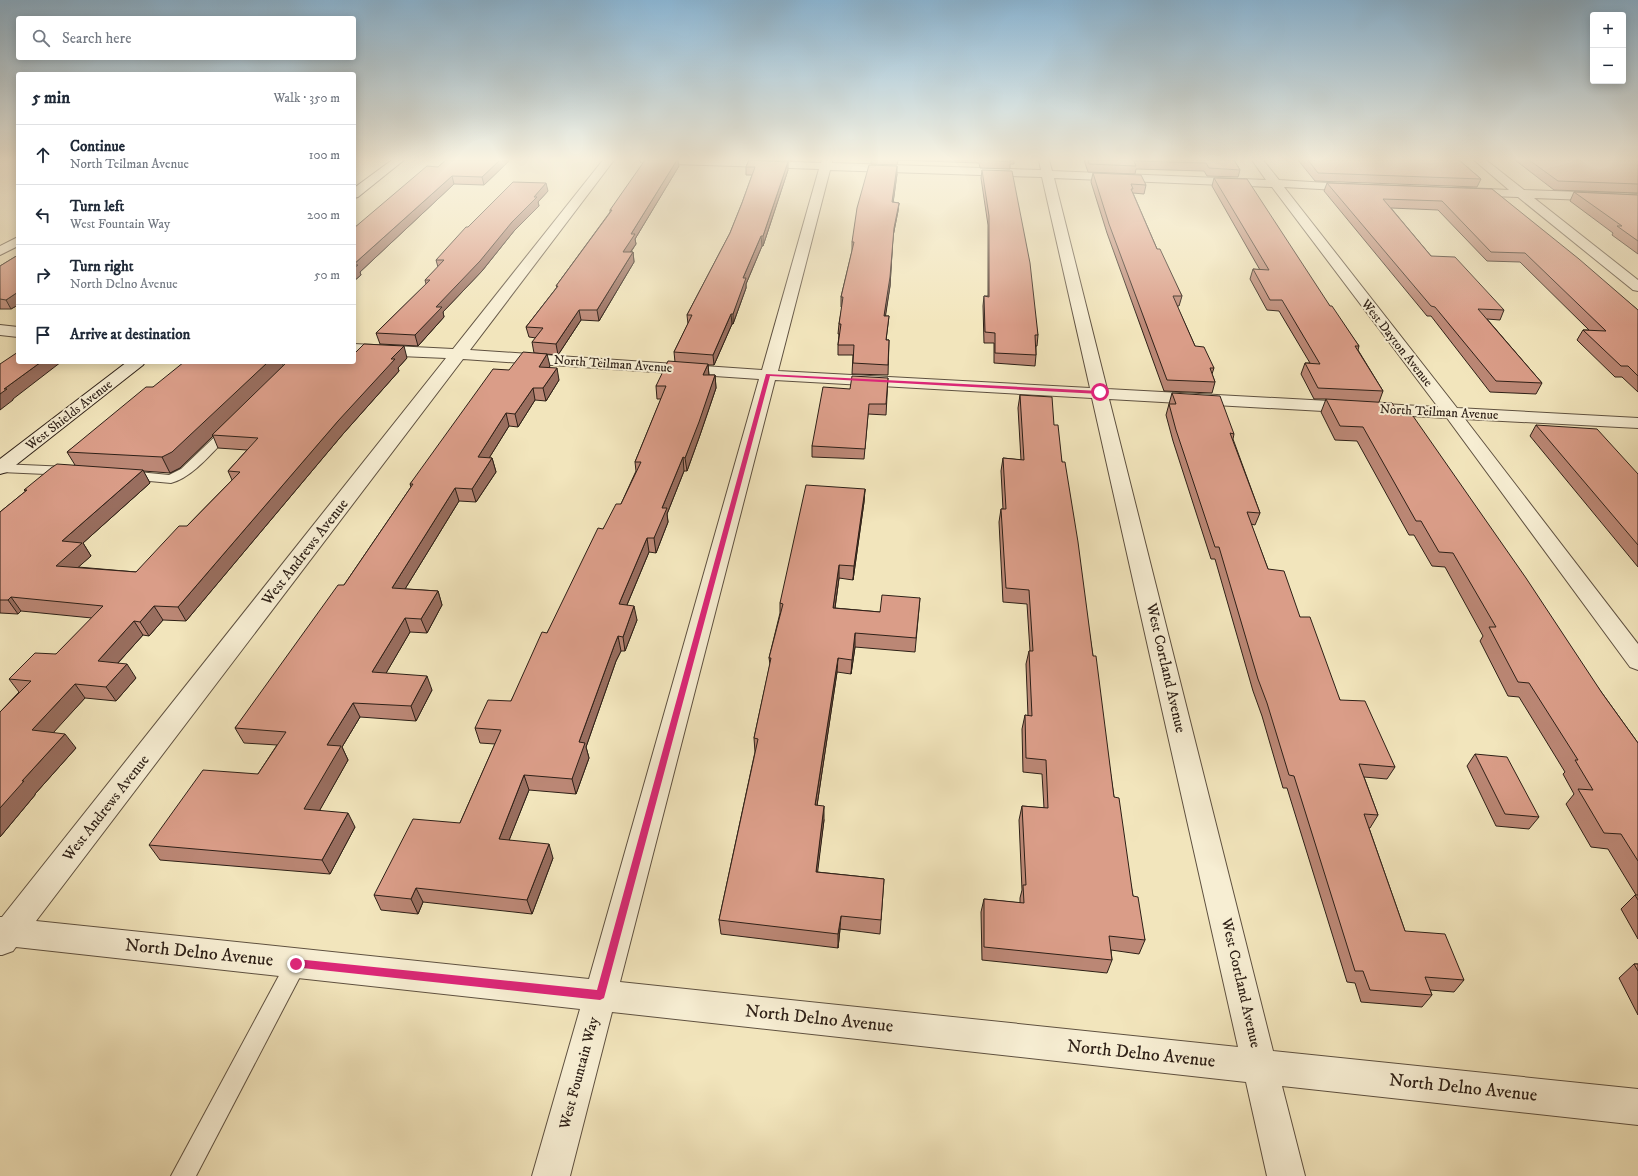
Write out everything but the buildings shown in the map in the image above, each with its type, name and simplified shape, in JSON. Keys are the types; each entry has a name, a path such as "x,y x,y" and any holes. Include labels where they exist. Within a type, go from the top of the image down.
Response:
{"street":[{"name":"West Andrews Avenue","path":"3,935 567,215"},
{"name":"West Fountain Way","path":"551,1176 812,215"},
{"name":"West Cortland Avenue","path":"1057,215 1286,1176"},
{"name":"West Dayton Avenue","path":"1298,215 1452,413 1638,661"},
{"path":"1547,215 1638,287"},
{"path":"0,251 16,242"},
{"path":"0,330 16,332"},
{"name":"North Teilman Avenue","path":"356,349 459,354 768,375 1638,422"},
{"name":"West Shields Avenue","path":"0,468 134,364"},
{"name":"North Delno Avenue","path":"3,935 600,995 1638,1107"}],"lane":[{"path":"116,474 171,479 185,472 236,422"},
{"path":"0,468 78,472"},
{"path":"183,1176 296,964"}],"route":[{"path":"296,964 600,995 768,375 1100,392"}]}
